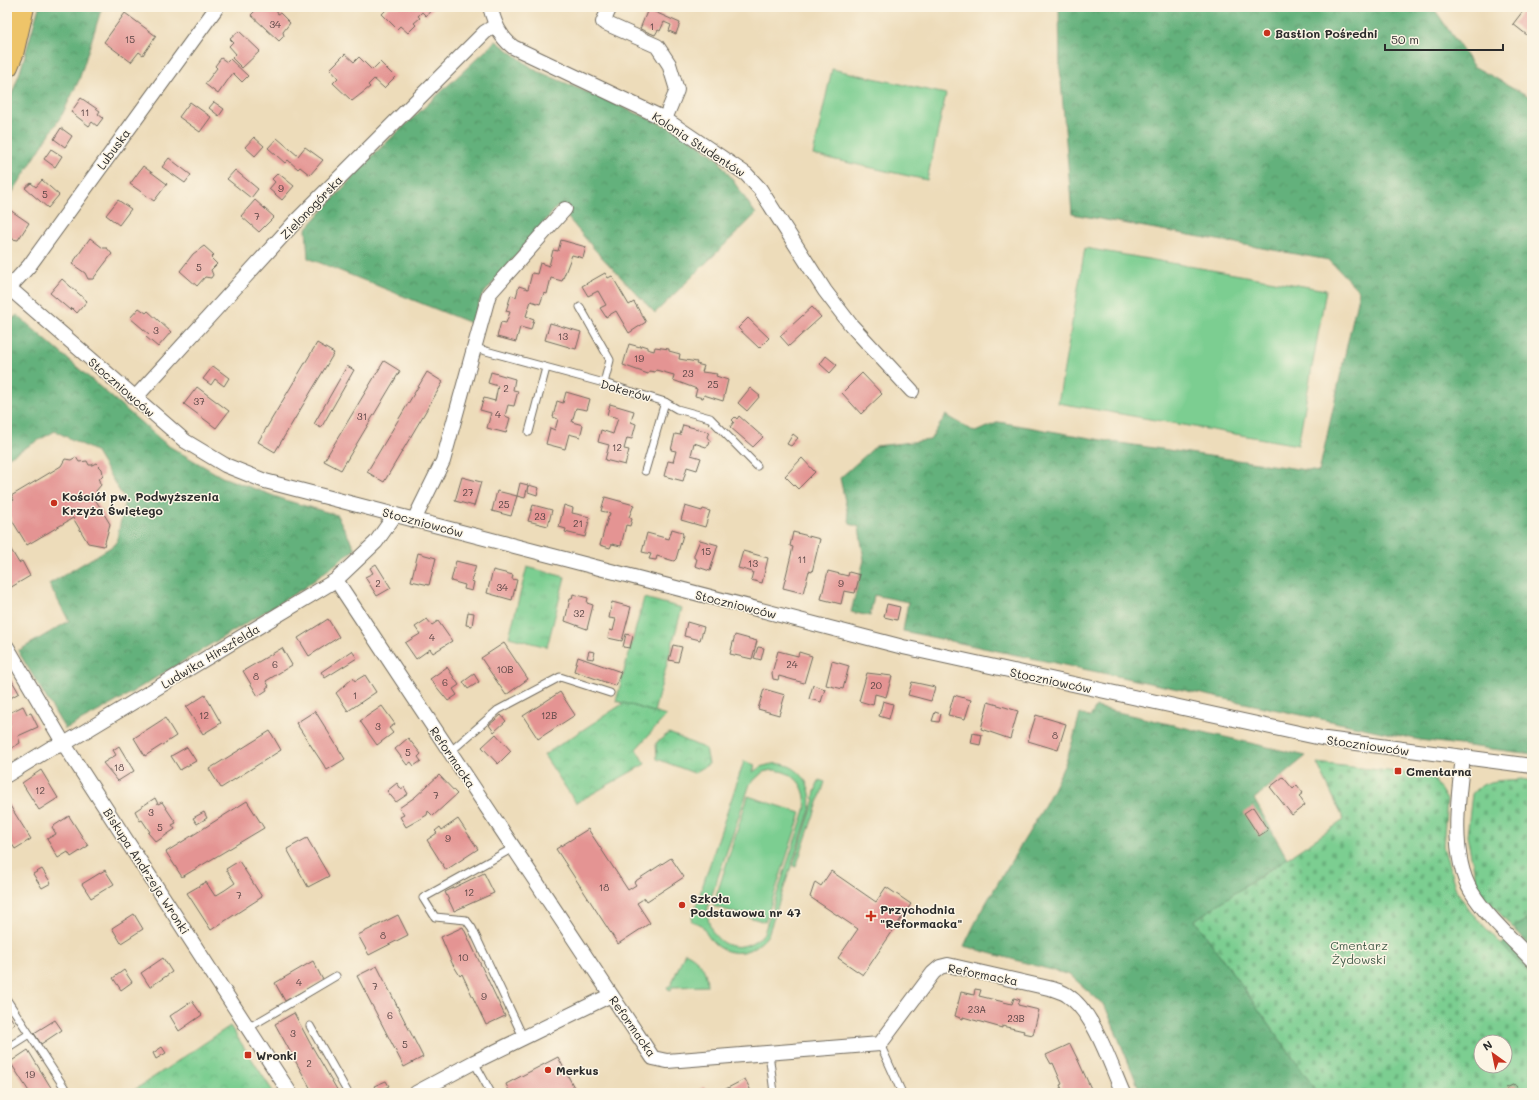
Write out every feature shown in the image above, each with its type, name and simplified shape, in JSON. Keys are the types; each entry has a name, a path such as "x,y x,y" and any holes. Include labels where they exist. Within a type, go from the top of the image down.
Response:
{"main road":[{"path":"7,66 12,54 23,7"}],"street":[{"name":"Lubuska","path":"8,288 29,266 217,7"},
{"name":"Kolonia Studentów","path":"490,7 495,26 503,40 513,47 665,119 746,174 760,189 825,291 851,325 912,391"},
{"path":"610,7 604,22 657,46 669,64 677,90 665,119"},
{"name":"Zielonogórska","path":"134,398 296,221 485,32 495,26"},
{"path":"414,520 443,462 489,294 565,209"},
{"name":"Stoczniowców","path":"8,288 185,441 224,465 265,481 903,647 1326,739 1532,766"},
{"name":"Ludwika Hirszfelda","path":"7,775 51,748 64,744 336,580 376,542 395,515"},
{"name":"Reformacka","path":"336,580 654,1058 660,1061 880,1044 933,973 940,967 954,967 1050,989 1067,995 1086,1014 1123,1093"},
{"name":"Biskupa Andrzeja Wronki","path":"7,647 64,744 290,1093"},
{"path":"1463,758 1457,800 1458,839 1462,868 1471,890 1493,919 1532,960"},
{"path":"416,1093 474,1062 524,1039 611,995"}],"lane":[{"path":"580,307 610,360 604,383"},
{"name":"Dokerów","path":"475,348 604,383 665,402 677,410 710,418 757,466"},
{"path":"529,432 546,368"},
{"path":"645,471 665,402"},
{"path":"450,752 498,710 560,677 610,693"},
{"path":"513,848 423,898 435,918 466,920 472,928 524,1039"},
{"path":"248,1028 336,976"},
{"path":"7,1000 68,1093"},
{"path":"310,1026 348,1093"},
{"path":"7,1048 29,1034"},
{"path":"880,1044 902,1093"},
{"path":"769,1053 774,1093"},
{"path":"474,1062 491,1093"}],"green space":[{"path":"39,7 102,7 79,80 63,113 7,201 7,107 20,72"},
{"path":"1059,7 1433,7 1473,66 1532,98 1532,754 1420,740 903,631 908,602 874,595 870,616 851,612 864,560 859,527 850,524 840,478 876,446 930,440 946,415 975,432 999,422 1113,442 1319,472 1359,291 1329,260 1072,214 1060,69"},
{"path":"496,41 535,70 685,134 718,159 756,214 655,313 596,251 558,206 481,297 473,324 308,258 306,229 374,154"},
{"path":"832,69 946,94 927,180 813,155"},
{"path":"1085,248 1326,290 1298,445 1058,403"},
{"path":"17,315 167,445 222,477 288,501 337,515 355,549 304,588 114,703 65,729 18,651 69,621 49,584 116,544 125,500 95,451 55,431 7,458 7,323"},
{"path":"527,567 565,577 547,647 509,637"},
{"path":"644,598 682,608 654,712 616,701"},
{"path":"624,703 666,716 636,749 645,764 576,803 544,755"},
{"path":"1096,707 1306,756 1254,799 1287,858 1195,920 1318,1093 1141,1093 1105,1006 1070,975 964,946 988,900 1041,812 1053,789 1071,747 1080,714 1090,717"},
{"path":"669,733 706,749 709,764 694,773 657,759 656,743"},
{"path":"744,761 755,765 753,772 765,766 776,764 786,765 795,770 803,777 808,786 811,797 810,810 768,935 760,944 751,949 741,952 732,952 715,944 708,936 702,925 691,921","holes":["772,770 780,771 793,777 802,788 805,810 764,933 754,941 744,946 725,944 717,938 711,929 708,919 708,906 750,784 763,772"]},
{"name":"Cmentarz Żydowski","path":"1317,763 1432,776 1447,800 1443,846 1456,890 1470,911 1532,977 1532,1093 1318,1093 1195,920 1344,820"},
{"path":"1522,779 1532,781 1532,917 1513,928 1483,895 1477,884 1467,836 1472,794 1482,785 1488,783"},
{"path":"819,780 825,782 796,867 793,866 815,799 813,798"},
{"path":"748,796 801,813 765,922 713,906"},
{"path":"1532,917 1532,949 1513,928"},
{"path":"1505,941 1532,969 1532,977 1501,945"},
{"path":"685,952 695,958 702,966 706,975 707,986 672,987 671,990 668,989 667,987 671,985"},
{"path":"230,1026 274,1093 130,1093"}],"building":[{"path":"255,7 274,7 278,14 280,13 290,23 283,32 284,36 279,41 251,15 257,9"},
{"path":"389,7 434,7 426,16 422,12 418,16 420,18 414,23 416,25 408,33 400,26 397,29 382,14"},
{"path":"1526,7 1532,7 1532,39 1513,24"},
{"path":"648,9 680,23 676,34 669,31 671,25 664,22 660,31 658,30 655,35 640,29"},
{"path":"125,13 156,36 143,55 139,52 131,62 104,42"},
{"path":"239,31 260,51 242,68 232,58 236,54 229,46 233,42 230,39"},
{"path":"345,54 354,62 359,57 372,70 380,62 395,77 384,88 374,79 368,85 370,87 352,101 333,83 338,78 330,69"},
{"path":"221,58 227,62 230,59 248,76 242,82 233,73 218,94 205,84 217,68 215,66"},
{"path":"81,98 100,111 98,114 103,118 97,126 92,122 89,126 71,112"},
{"path":"190,102 211,117 200,132 179,117"},
{"path":"214,102 224,109 219,116 209,108"},
{"path":"61,128 72,136 65,147 54,139"},
{"path":"254,137 264,146 255,156 245,147"},
{"path":"277,138 298,156 305,147 323,160 310,175 300,167 298,169 288,160 285,163 268,148"},
{"path":"51,149 62,156 55,167 44,159"},
{"path":"169,158 191,175 185,183 162,167"},
{"path":"143,166 167,184 154,201 130,184"},
{"path":"235,170 258,189 251,198 227,179"},
{"path":"278,173 294,186 282,200 269,189 275,182 272,179"},
{"path":"42,180 59,195 48,208 25,188 31,183 36,187"},
{"path":"118,200 131,209 119,225 106,215"},
{"path":"255,200 274,217 259,232 241,216"},
{"path":"10,210 29,223 18,240 7,236 7,214"},
{"path":"90,238 103,248 107,248 112,254 93,279 88,279 85,273 72,264"},
{"path":"561,240 586,247 583,258 572,255 562,281 551,278 547,294 544,293 540,304 531,301 526,316 534,319 531,330 520,327 516,342 497,337 501,322 506,323 510,312 506,311 511,295 516,297 519,286 528,289 532,273 537,274 540,263 549,266 553,250 558,251"},
{"path":"204,246 214,255 211,258 217,264 211,270 213,275 211,278 205,277 197,286 180,271 193,254"},
{"path":"605,273 608,278 612,276 629,305 634,302 646,322 629,333 616,311 606,317 600,308 606,305 598,291 588,296 582,286"},
{"path":"62,279 87,301 77,313 72,308 70,310 50,293"},
{"path":"812,307 821,317 789,346 780,336"},
{"path":"139,308 146,313 148,311 171,332 158,347 146,337 149,334 130,318"},
{"path":"748,318 769,338 759,348 738,328"},
{"path":"550,323 581,332 576,349 545,340"},
{"path":"317,343 334,353 275,452 258,442"},
{"path":"629,344 640,347 641,345 654,351 655,347 669,349 669,351 680,354 679,359 697,362 696,364 704,366 702,372 717,374 716,376 728,380 723,401 704,395 703,398 695,396 697,389 673,380 674,375 656,370 655,372 649,371 648,374 623,365"},
{"path":"826,356 837,365 830,373 820,364"},
{"path":"384,361 400,371 341,470 324,461"},
{"path":"213,366 229,378 224,386 215,379 211,385 203,379"},
{"path":"347,366 354,370 321,428 314,424"},
{"path":"427,372 443,382 384,482 367,472"},
{"path":"491,372 515,379 513,390 518,391 514,406 508,405 505,416 510,418 506,433 487,428 491,413 480,410 484,398 495,401 498,386 488,383"},
{"path":"862,373 882,394 861,414 842,393"},
{"path":"197,387 229,411 216,428 184,404"},
{"path":"750,388 760,396 747,411 738,403"},
{"path":"566,392 590,399 587,410 576,408 572,422 583,425 580,437 569,434 565,449 546,444 550,428 555,430 558,419 553,417 557,401 563,403"},
{"path":"610,404 634,411 631,422 636,424 632,439 627,438 624,449 629,450 625,465 605,460 609,445 598,442 601,430 613,434 618,418 607,415"},
{"path":"739,416 763,437 753,447 730,427 734,422 732,420 735,417 737,419"},
{"path":"683,425 709,432 707,437 710,441 709,445 706,447 694,443 691,455 701,458 697,470 687,467 683,481 664,476 668,461 673,462 676,451 671,450 675,434 680,435"},
{"path":"793,434 798,438 791,446 787,444"},
{"name":"Kościół pw. Podwyższenia Krzyża Świętego","path":"76,457 79,462 87,461 89,465 96,463 102,469 103,475 99,481 101,485 96,491 99,496 95,499 110,524 104,546 88,543 73,518 27,545 7,512 7,505 14,500 11,496 61,466 65,459 71,460"},
{"path":"802,458 815,472 798,489 785,476"},
{"path":"462,477 481,482 474,506 455,501"},
{"path":"520,483 528,485 525,498 517,496"},
{"path":"529,485 539,488 537,495 528,492"},
{"path":"497,491 517,496 511,516 492,511"},
{"path":"605,497 634,505 629,517 632,519 630,526 626,525 621,546 612,544 610,548 600,545 610,513 601,511"},
{"path":"533,505 552,510 548,526 528,521"},
{"path":"564,505 573,508 572,513 590,517 585,537 565,532 566,529 559,527"},
{"path":"685,506 702,511 703,509 710,511 705,527 681,520"},
{"path":"672,529 682,532 683,535 676,559 674,561 657,556 656,560 649,559 651,554 642,552 647,533 669,539"},
{"path":"793,532 820,539 812,572 809,571 803,593 783,588 793,547 790,546"},
{"path":"700,540 718,545 710,571 695,566 697,559 694,558 694,555"},
{"path":"7,543 19,563 22,561 30,576 8,589 9,592 7,593"},
{"path":"743,551 768,558 762,583 751,580 753,572 738,568"},
{"path":"418,553 436,558 429,585 411,581"},
{"path":"456,561 476,566 471,581 474,582 472,591 464,589 465,585 451,581"},
{"path":"376,564 391,588 377,596 365,577 373,573 370,568"},
{"path":"493,570 513,575 512,579 517,580 512,600 487,593"},
{"path":"828,571 848,576 849,572 860,575 855,593 844,591 841,604 821,599"},
{"path":"573,594 588,598 587,603 593,605 587,629 565,621 570,599 572,599"},
{"path":"612,602 631,607 622,641 608,638 610,630 613,631 616,619 609,618"},
{"path":"887,604 900,607 897,620 884,617"},
{"path":"468,612 474,613 472,626 466,625"},
{"path":"328,619 339,637 309,656 298,638"},
{"path":"427,619 432,625 438,621 452,641 433,653 430,649 416,659 405,643 420,634 415,627"},
{"path":"687,622 704,627 700,640 684,636"},
{"path":"626,634 633,636 630,648 623,647"},
{"path":"735,635 757,641 752,659 730,654"},
{"path":"504,643 528,679 506,695 481,658"},
{"path":"673,645 682,647 678,662 669,660"},
{"path":"758,647 764,648 761,660 754,658"},
{"path":"282,648 292,665 266,681 269,686 266,688 267,690 258,696 243,671"},
{"path":"352,651 357,658 325,678 321,672"},
{"path":"589,651 595,652 593,659 587,658"},
{"path":"778,651 798,656 799,652 812,656 804,683 779,676 778,680 773,679 772,673"},
{"path":"578,657 621,672 616,686 574,671"},
{"path":"832,661 849,666 843,689 826,685"},
{"path":"447,667 459,685 453,689 457,695 448,701 430,679"},
{"path":"867,673 892,676 886,697 875,694 873,705 859,701"},
{"path":"474,674 479,682 468,689 463,682"},
{"path":"365,675 376,692 348,711 336,693 353,678 355,681"},
{"path":"11,679 19,693 7,700 7,681"},
{"path":"912,682 935,687 931,701 908,695"},
{"path":"813,685 825,689 821,702 809,699"},
{"path":"764,689 785,695 779,715 758,709"},
{"path":"560,692 575,715 538,739 523,716"},
{"path":"205,695 221,723 203,734 186,707"},
{"path":"954,695 971,700 965,719 948,715"},
{"path":"883,701 893,704 889,719 879,716"},
{"path":"988,702 1018,711 1010,739 981,729"},
{"path":"23,706 27,714 31,713 38,727 18,736 20,743 7,751 7,726 10,725 7,714"},
{"path":"382,706 395,724 389,728 393,733 377,745 360,721"},
{"path":"315,711 345,759 327,770 296,723"},
{"path":"935,712 941,714 939,722 932,721"},
{"path":"501,715 506,721 494,732 489,725"},
{"path":"1036,715 1066,724 1058,750 1028,741"},
{"path":"165,718 176,736 145,756 134,738"},
{"path":"270,731 281,750 221,788 209,769"},
{"path":"973,733 982,735 980,745 971,743"},
{"path":"496,734 511,751 498,764 482,747"},
{"path":"408,738 421,754 418,757 421,761 414,766 411,762 407,765 395,749"},
{"path":"119,746 134,771 118,781 103,763 116,755 113,750"},
{"path":"187,747 196,761 180,770 171,756"},
{"path":"41,770 58,798 39,810 22,783"},
{"path":"439,775 457,794 433,816 428,811 427,815 406,827 400,817 404,815 399,808 415,797"},
{"path":"1283,777 1293,789 1297,785 1303,793 1299,796 1305,805 1292,815 1270,787"},
{"path":"397,783 401,789 404,787 408,794 396,802 387,791"},
{"path":"155,798 158,804 162,802 176,823 172,825 175,829 156,842 148,833 150,832 142,820 140,821 135,811"},
{"path":"7,801 31,839 15,849 7,836"},
{"path":"247,801 264,828 182,877 166,852"},
{"path":"1253,807 1268,830 1259,836 1244,813"},
{"path":"204,812 207,818 197,824 193,818"},
{"path":"69,816 88,846 71,857 68,852 58,858 47,839 56,834 52,827"},
{"path":"458,819 478,849 446,870 427,840 437,833 435,831 440,827 442,830"},
{"path":"588,829 628,890 636,885 634,882 671,858 684,877 647,901 645,898 637,903 650,923 618,944 556,849"},
{"path":"307,838 329,876 308,887 287,849"},
{"path":"239,861 262,897 211,930 187,893 206,882 215,896 225,890 235,883 226,869"},
{"path":"42,869 51,883 42,888 33,874"},
{"path":"105,870 114,884 91,898 82,884"},
{"name":"Przychodnia \"Reformacka\"","path":"831,871 876,902 886,887 911,904 863,975 838,958 858,929 810,897 815,882 821,886"},
{"path":"484,873 494,893 454,911 445,892"},
{"path":"134,914 143,929 121,943 112,928"},
{"path":"398,915 408,935 369,955 358,935"},
{"path":"463,927 505,1016 486,1025 462,974 460,976 452,963 441,937"},
{"path":"163,958 172,972 150,987 141,973"},
{"path":"313,961 323,980 285,1001 275,983"},
{"path":"377,966 423,1057 404,1067 357,976"},
{"path":"124,970 132,982 121,990 113,978"},
{"path":"975,989 981,990 979,996 1012,1004 1014,998 1020,1000 1018,1005 1039,1010 1033,1035 1023,1033 1024,1031 1002,1026 1002,1028 955,1016 961,992 974,995"},
{"path":"192,1001 202,1015 179,1031 170,1016"},
{"path":"7,1012 15,1024 7,1029"},
{"path":"294,1013 339,1093 313,1093 275,1024"},
{"path":"55,1020 62,1030 41,1044 34,1033"},
{"path":"1070,1044 1093,1093 1064,1093 1060,1085 1062,1084 1053,1063 1051,1064 1046,1055"},
{"path":"162,1047 166,1053 156,1059 153,1053"},
{"path":"28,1050 55,1093 30,1093 10,1062"},
{"name":"Merkus","path":"558,1057 577,1093 510,1093 506,1084"},
{"path":"745,1079 752,1093 718,1093"},
{"path":"386,1081 389,1086 377,1092 374,1086"},
{"path":"1515,1084 1519,1091 1509,1093 1506,1088"},
{"path":"704,1087 707,1093 692,1093"}],"place":[{"name":"Bastion Pośredni","path":"1267,33"},
{"name":"Kościół pw. Podwyższenia Krzyża Świętego","path":"54,503"},
{"name":"Cmentarna","path":"1398,771"},
{"name":"Szkoła Podstawowa nr 47","path":"682,905"},
{"name":"Przychodnia \"Reformacka\"","path":"871,916"},
{"name":"Wronki","path":"248,1055"},
{"name":"Merkus","path":"548,1070"}]}
